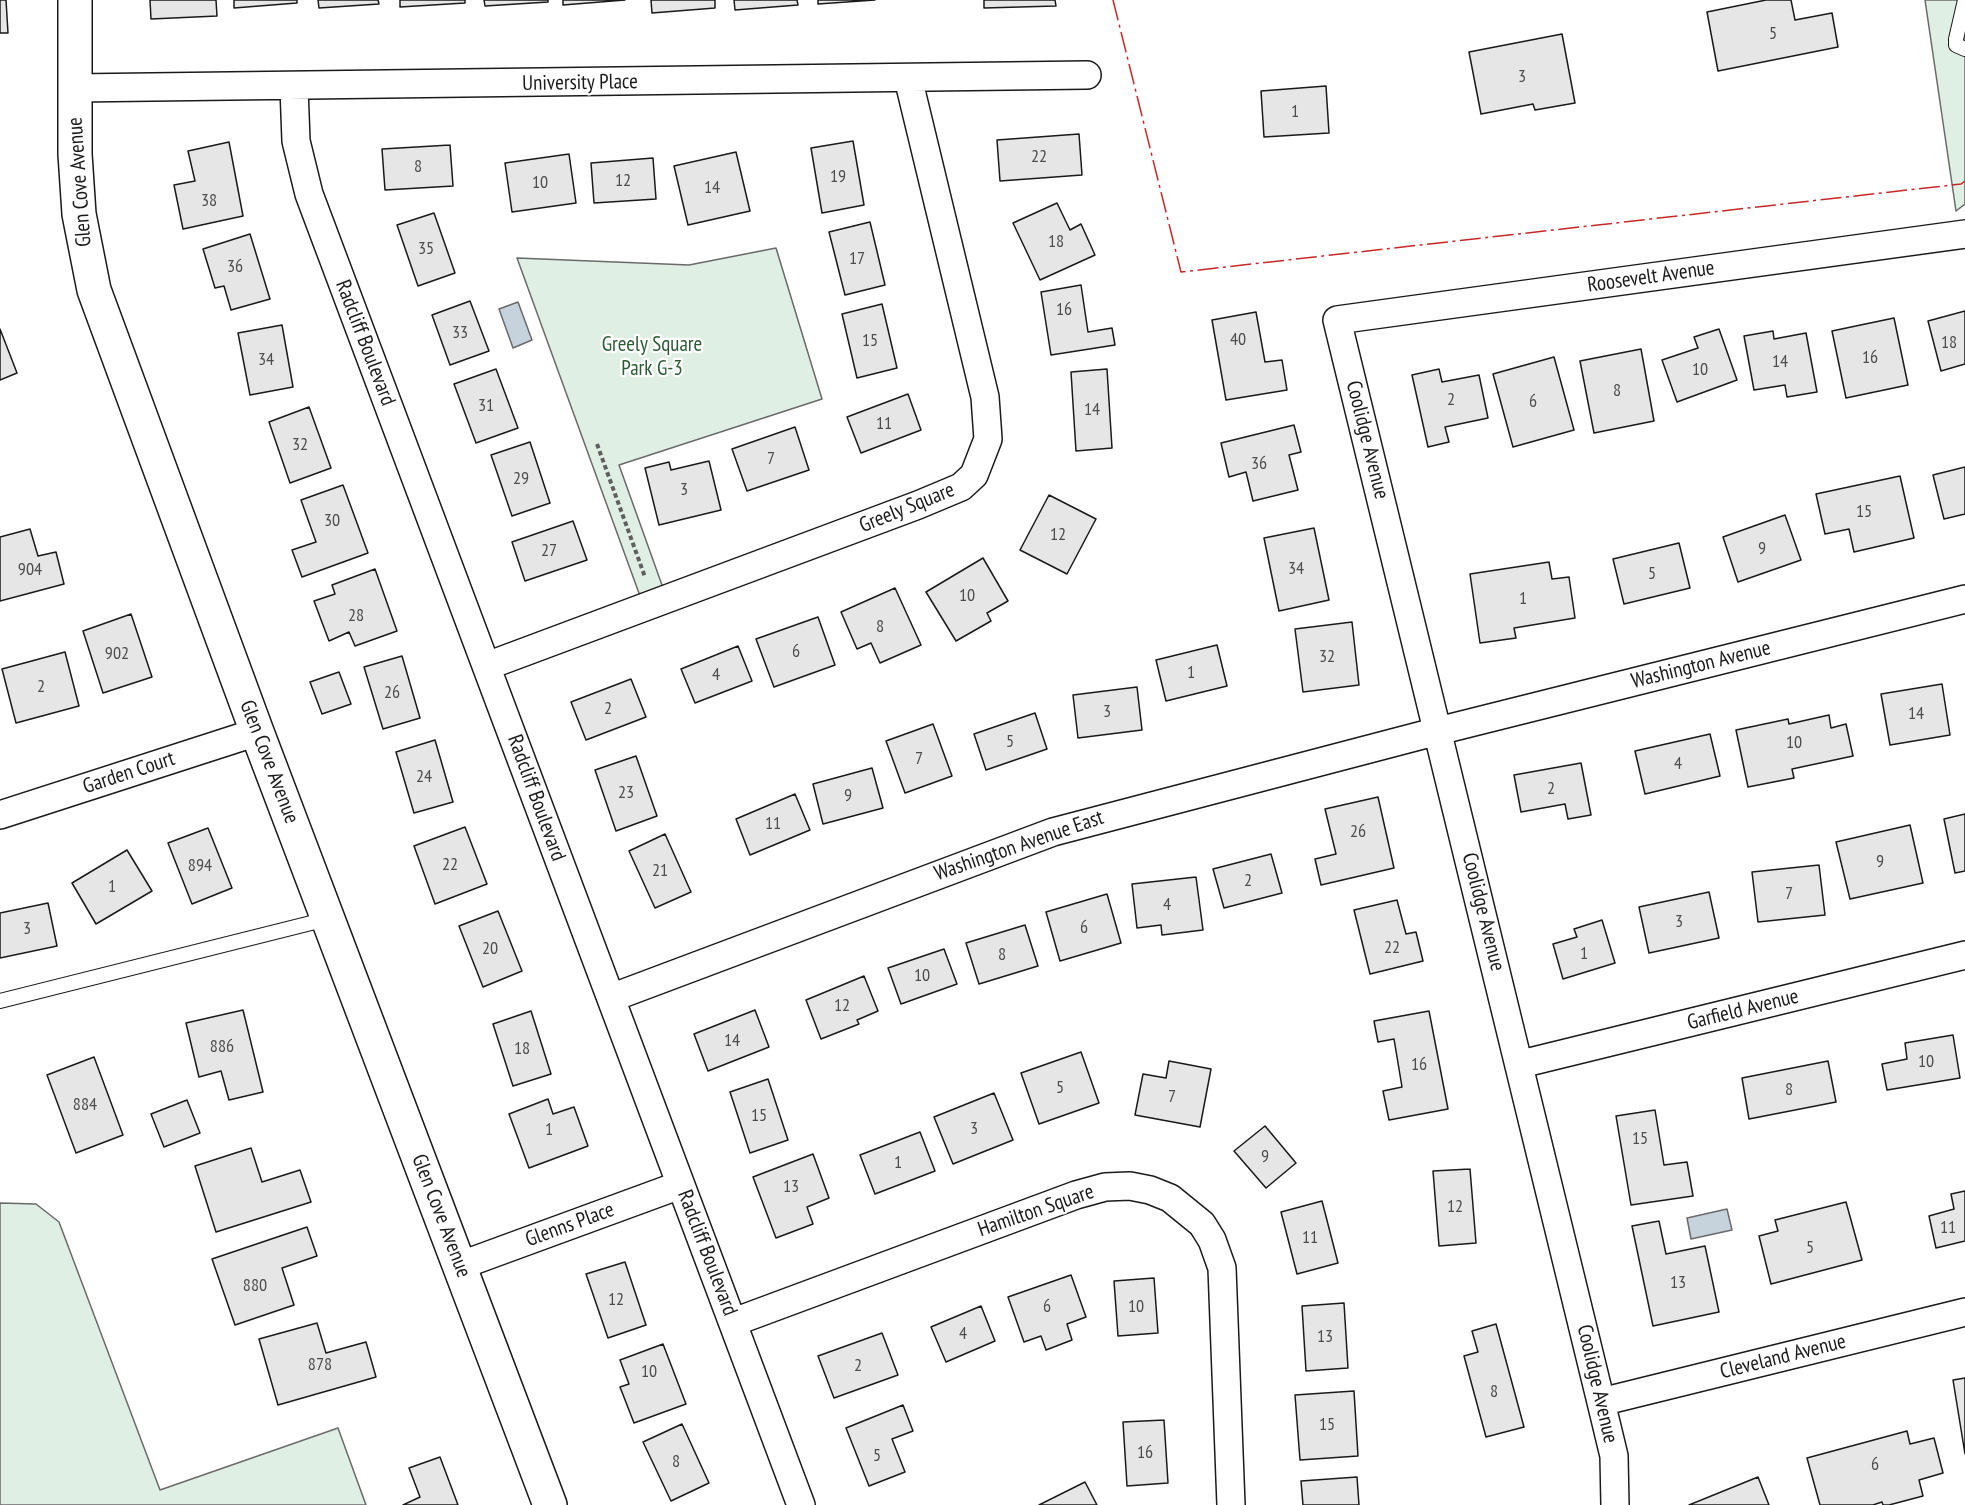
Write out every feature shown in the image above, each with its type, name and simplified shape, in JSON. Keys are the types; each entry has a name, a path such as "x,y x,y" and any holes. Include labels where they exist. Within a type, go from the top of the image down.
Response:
{"main road":[{"name":"Glen Cove Avenue","path":"75,0 74,88 79,214 94,290 257,732 550,1505"}],"street":[{"name":"University Place","path":"74,88 294,87 1087,75"},
{"name":"Greely Square","path":"487,666 918,505 961,487 974,475 988,439 986,396 908,78"},
{"name":"Radcliff Boulevard","path":"294,87 296,141 309,194 801,1505"},
{"name":"Roosevelt Avenue","path":"1337,320 1965,234"},
{"name":"Coolidge Avenue","path":"1337,320 1521,1064 1614,1456 1615,1505"},
{"name":"Washington Avenue","path":"1438,731 1965,600"},
{"name":"Washington Avenue East","path":"611,998 1053,831 1438,731"},
{"name":"Garden Court","path":"0,815 257,732"},
{"name":"Garfield Avenue","path":"1521,1064 1965,956"},
{"name":"Glenns Place","path":"459,1266 680,1185"},
{"name":"Hamilton Square","path":"734,1322 1076,1195 1105,1187 1130,1186 1149,1190 1170,1198 1202,1224 1212,1240 1222,1269 1231,1505"},
{"name":"Cleveland Avenue","path":"1601,1402 1965,1312"}],"lane":[{"path":"1964,5 1956,45 1965,49"},
{"path":"0,1001 329,919"}],"path":[{"path":"597,444 654,604"}],"green space":[{"path":"1925,0 1965,0 1965,204 1956,211"},
{"name":"Greely Square Park G-3","path":"776,248 822,399 619,465 667,599 644,607 517,258 689,265"},
{"path":"0,1203 36,1204 59,1222 160,1490 338,1428 366,1505 0,1505"}],"shaded area":[{"path":"518,302 532,340 513,348 499,309"},
{"path":"1727,1209 1732,1230 1691,1239 1687,1218"}],"building":[{"path":"0,0 6,0 8,33 0,33"},
{"path":"150,0 216,0 217,16 151,19"},
{"path":"234,0 297,0 297,3 234,8"},
{"path":"318,0 378,0 379,4 319,8"},
{"path":"400,0 465,0 465,3 400,7"},
{"path":"484,0 548,0 548,2 485,6"},
{"path":"563,0 625,0 563,5"},
{"path":"651,0 715,0 715,8 652,13"},
{"path":"734,0 797,0 798,5 735,10"},
{"path":"818,0 875,0 818,4"},
{"path":"984,0 1055,0 1056,6 984,8"},
{"path":"1766,0 1791,0 1795,20 1832,13 1838,47 1718,71 1707,12"},
{"path":"1562,34 1575,103 1535,110 1533,104 1481,114 1469,52"},
{"path":"1326,86 1329,133 1264,137 1261,91"},
{"path":"1079,134 1082,175 1000,181 997,140"},
{"path":"853,141 864,205 822,213 811,148"},
{"path":"229,142 243,216 183,229 174,185 195,181 188,151"},
{"path":"450,145 453,186 385,190 382,149"},
{"path":"736,152 750,211 688,225 674,166"},
{"path":"569,154 576,203 512,212 505,163"},
{"path":"653,158 656,199 594,203 591,163"},
{"path":"1057,203 1070,230 1081,224 1095,255 1040,280 1013,223"},
{"path":"434,213 455,273 418,286 397,225"},
{"path":"870,222 885,285 845,295 829,232"},
{"path":"250,234 270,299 231,310 224,286 215,288 203,249"},
{"path":"1081,285 1088,332 1112,328 1115,345 1051,355 1041,292"},
{"path":"470,301 489,351 450,365 432,315"},
{"path":"882,304 897,368 857,378 842,314"},
{"path":"1965,311 1965,364 1941,371 1928,321"},
{"path":"1256,312 1265,362 1282,360 1287,390 1226,400 1212,320"},
{"path":"1894,318 1908,385 1846,398 1832,331"},
{"path":"282,325 293,387 250,395 238,333"},
{"path":"0,329 17,373 0,380"},
{"path":"1719,329 1737,380 1677,402 1662,360 1698,348 1694,337"},
{"path":"1773,331 1774,339 1806,333 1817,392 1787,397 1785,385 1754,390 1744,336"},
{"path":"1641,349 1654,421 1594,433 1580,361"},
{"path":"1554,357 1574,430 1513,447 1493,374"},
{"path":"496,369 518,428 476,443 454,384"},
{"path":"1107,369 1112,448 1076,451 1071,372"},
{"path":"1439,369 1442,382 1479,375 1488,418 1445,427 1449,442 1428,447 1412,375"},
{"path":"908,394 921,430 861,453 847,417"},
{"path":"309,407 331,468 290,483 269,422"},
{"path":"1294,425 1301,452 1289,455 1298,490 1253,501 1246,472 1229,477 1221,443"},
{"path":"795,427 809,470 747,491 732,449"},
{"path":"530,442 550,503 512,516 491,455"},
{"path":"709,461 721,510 659,525 645,468 669,462 671,470"},
{"path":"1965,467 1965,514 1944,519 1933,475"},
{"path":"1900,476 1914,538 1854,552 1849,529 1825,534 1816,494"},
{"path":"343,485 368,553 302,577 292,550 316,542 301,500"},
{"path":"1049,495 1096,519 1067,574 1020,550"},
{"path":"1785,515 1801,560 1738,582 1723,537"},
{"path":"573,521 587,560 525,581 512,542"},
{"path":"1314,528 1329,600 1279,611 1264,538"},
{"path":"30,529 38,556 56,552 64,584 0,601 0,537"},
{"path":"1679,543 1690,588 1624,604 1613,559"},
{"path":"983,558 1008,601 987,613 991,621 956,641 926,592"},
{"path":"1549,562 1552,579 1569,577 1575,618 1514,628 1516,638 1480,643 1470,574"},
{"path":"375,569 397,631 355,646 349,632 329,641 314,601 335,594 332,585"},
{"path":"895,588 921,645 880,663 871,643 857,649 841,612"},
{"path":"131,614 152,677 103,693 83,631"},
{"path":"818,617 835,665 774,687 756,639"},
{"path":"1352,622 1359,685 1303,692 1295,629"},
{"path":"1217,645 1227,686 1166,701 1156,660"},
{"path":"738,646 752,681 695,703 681,669"},
{"path":"65,652 79,706 16,723 2,669"},
{"path":"402,656 420,718 383,729 364,667"},
{"path":"339,672 351,704 322,714 310,682"},
{"path":"631,679 646,717 586,740 571,702"},
{"path":"1942,684 1950,735 1890,745 1881,694"},
{"path":"1137,687 1142,730 1078,738 1073,695"},
{"path":"1035,713 1047,749 986,770 974,734"},
{"path":"1829,715 1831,728 1846,724 1853,756 1792,769 1794,778 1748,787 1736,730 1788,719 1789,724"},
{"path":"933,724 952,776 905,793 886,741"},
{"path":"1710,734 1720,776 1645,794 1635,751"},
{"path":"435,740 453,802 414,813 396,752"},
{"path":"636,756 657,816 616,831 595,770"},
{"path":"1581,763 1591,815 1568,819 1565,804 1521,812 1514,775"},
{"path":"872,768 883,808 823,824 813,784"},
{"path":"795,794 810,830 750,855 736,819"},
{"path":"1378,797 1394,868 1321,885 1315,859 1336,854 1325,809"},
{"path":"1965,814 1965,871 1955,873 1944,819"},
{"path":"1910,825 1923,883 1850,899 1836,842"},
{"path":"465,827 487,884 435,904 414,846"},
{"path":"208,828 232,888 192,904 168,843"},
{"path":"665,834 691,892 655,908 629,851"},
{"path":"127,850 152,891 96,924 72,883"},
{"path":"1271,854 1282,893 1224,908 1213,869"},
{"path":"1819,865 1825,915 1758,922 1752,872"},
{"path":"1196,877 1203,930 1162,935 1161,925 1137,928 1132,884"},
{"path":"1709,892 1719,938 1649,953 1639,907"},
{"path":"1107,894 1121,943 1060,961 1046,912"},
{"path":"1397,900 1406,934 1416,932 1423,961 1370,974 1354,910"},
{"path":"48,903 57,946 0,958 0,913"},
{"path":"498,911 522,971 483,987 459,926"},
{"path":"1602,920 1615,963 1563,979 1553,944 1577,937 1574,929"},
{"path":"1025,925 1038,966 979,984 966,943"},
{"path":"944,949 957,984 901,1004 888,968"},
{"path":"864,976 878,1011 857,1020 859,1024 821,1039 806,1000"},
{"path":"243,1010 263,1092 229,1100 221,1071 199,1077 186,1023"},
{"path":"755,1010 769,1047 708,1071 694,1034"},
{"path":"531,1011 551,1074 513,1086 493,1024"},
{"path":"1429,1011 1448,1109 1389,1120 1383,1091 1402,1087 1394,1039 1378,1042 1374,1021"},
{"path":"1953,1035 1960,1078 1887,1090 1882,1064 1907,1059 1905,1043"},
{"path":"1081,1052 1099,1103 1039,1124 1021,1073"},
{"path":"94,1057 123,1135 76,1153 47,1075"},
{"path":"1169,1061 1211,1069 1200,1127 1135,1115 1143,1074 1166,1078"},
{"path":"1828,1061 1836,1102 1749,1119 1742,1078"},
{"path":"768,1079 788,1140 750,1153 730,1092"},
{"path":"994,1093 1013,1140 953,1164 934,1117"},
{"path":"548,1099 553,1114 574,1107 588,1146 529,1168 509,1114"},
{"path":"187,1100 200,1133 164,1147 151,1114"},
{"path":"1655,1110 1664,1165 1687,1162 1693,1196 1631,1205 1616,1116"},
{"path":"1265,1126 1296,1163 1266,1188 1234,1151"},
{"path":"920,1132 935,1171 875,1194 860,1155"},
{"path":"251,1148 262,1182 300,1170 311,1202 216,1232 195,1166"},
{"path":"813,1154 829,1198 807,1207 813,1224 776,1238 753,1177"},
{"path":"1470,1169 1476,1243 1439,1246 1433,1171"},
{"path":"1965,1191 1965,1241 1936,1248 1929,1216 1954,1209 1951,1194"},
{"path":"1322,1201 1338,1263 1297,1274 1281,1212"},
{"path":"1846,1202 1862,1260 1771,1284 1759,1236 1778,1231 1775,1220"},
{"path":"1659,1221 1666,1254 1705,1246 1719,1312 1653,1326 1632,1226"},
{"path":"307,1227 317,1256 282,1268 294,1305 235,1325 212,1259"},
{"path":"625,1262 646,1325 608,1338 586,1274"},
{"path":"1071,1275 1086,1317 1067,1324 1072,1340 1046,1350 1041,1336 1024,1342 1008,1297"},
{"path":"1154,1278 1158,1333 1118,1336 1114,1281"},
{"path":"1344,1303 1348,1368 1306,1371 1302,1306"},
{"path":"981,1306 995,1341 946,1362 931,1327"},
{"path":"317,1323 326,1353 366,1342 376,1377 278,1405 259,1339"},
{"path":"1496,1324 1524,1427 1486,1437 1464,1356 1478,1352 1472,1331"},
{"path":"882,1333 898,1375 834,1398 818,1356"},
{"path":"663,1344 686,1404 634,1423 620,1387 629,1384 620,1360"},
{"path":"1965,1378 1965,1454 1953,1380"},
{"path":"1354,1391 1358,1456 1300,1460 1295,1395"},
{"path":"903,1405 913,1431 892,1439 905,1472 869,1486 846,1428"},
{"path":"1164,1420 1168,1483 1127,1486 1123,1422"},
{"path":"682,1424 709,1483 671,1501 643,1442"},
{"path":"1907,1431 1910,1444 1934,1438 1943,1473 1919,1480 1923,1496 1889,1505 1883,1505 1882,1502 1873,1505 1820,1505 1807,1458"},
{"path":"440,1457 458,1505 403,1505 420,1497 409,1468"},
{"path":"1357,1477 1359,1505 1303,1505 1301,1481"},
{"path":"1758,1477 1769,1505 1689,1505"},
{"path":"1085,1482 1097,1505 1039,1505"}],"power":[{"path":"1113,0 1181,272 1961,184 1965,181"}]}
